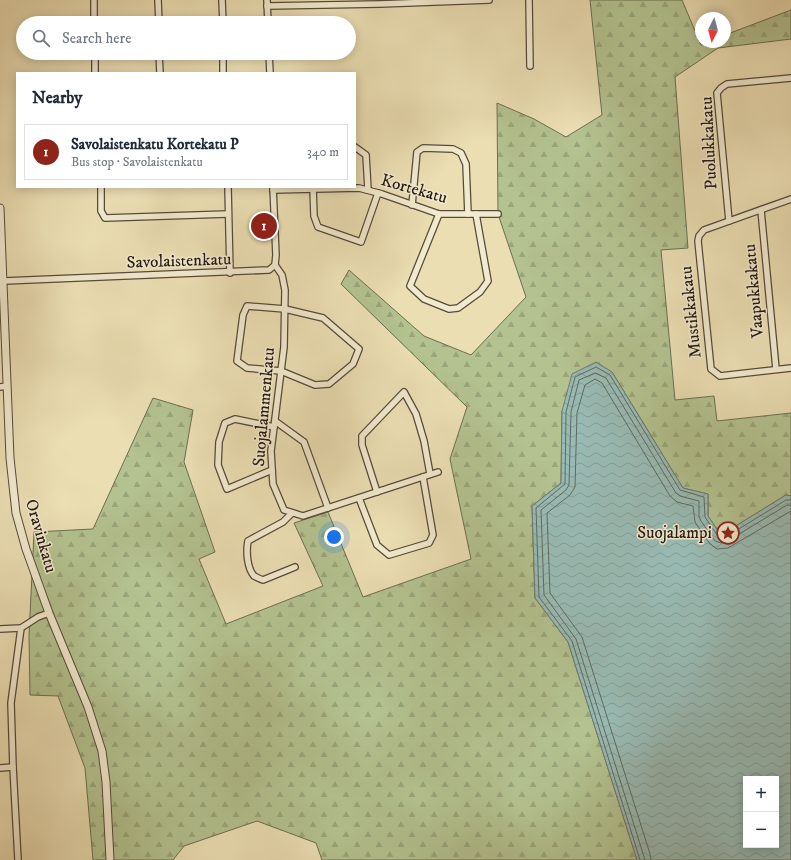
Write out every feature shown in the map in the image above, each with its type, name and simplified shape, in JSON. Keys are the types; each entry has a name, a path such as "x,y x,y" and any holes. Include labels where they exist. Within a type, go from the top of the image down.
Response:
{"street":[{"path":"94,0 94,16"},
{"path":"158,0 159,16"},
{"path":"222,0 223,16"},
{"path":"268,16 267,3 380,4 488,0"},
{"path":"529,0 530,66"},
{"path":"95,60 95,72"},
{"path":"159,60 160,72"},
{"path":"223,60 223,72"},
{"path":"269,60 270,72"},
{"name":"Puolukkakatu","path":"729,221 717,93 727,84 791,78"},
{"path":"356,148 366,155 368,190"},
{"path":"412,205 417,152 423,148 453,149 461,153 466,164 468,214"},
{"path":"101,188 101,211 105,218 228,214"},
{"path":"228,188 230,273"},
{"path":"273,188 275,266"},
{"name":"Kortekatu","path":"273,188 359,188 439,214 498,214"},
{"path":"313,188 314,216 318,227 361,242 378,193"},
{"path":"729,221 791,199"},
{"name":"Oravinkatu","path":"0,208 4,281 4,387 16,513 26,549 49,613 88,706 102,751 106,782 110,860"},
{"name":"Vaapukkakatu","path":"761,210 776,369"},
{"path":"439,214 410,286 424,299 449,309 458,308 480,292 488,281 476,214"},
{"name":"Mustikkakatu","path":"729,221 704,230 699,236 698,241 711,369 720,376 791,368"},
{"name":"Savolaistenkatu","path":"4,281 230,273 269,270 275,266"},
{"name":"Suojalammenkatu","path":"275,266 282,275 285,290 285,309 284,347 271,451 272,470 273,484 284,510 292,513"},
{"path":"247,306 285,309 323,318 358,349 353,364 329,384 315,385 281,371 247,368 238,361 243,315 247,306"},
{"path":"376,492 362,444 362,436 404,392 416,414 424,441 430,474"},
{"path":"272,470 227,489 218,465 219,442 225,423 235,419 274,424 304,442 328,508"},
{"path":"295,567 263,580 254,576 248,562 246,549 248,541 283,522 292,513 304,516 438,472"},
{"path":"359,498 378,545 389,555 429,543 433,535 422,477"},
{"path":"0,629 22,628 38,617 49,613"},
{"path":"18,860 11,703 22,628"},
{"path":"0,768 13,767"}],"green space":[{"path":"590,0 682,0 695,31 695,48 718,48 675,77 688,248 661,250 675,400 714,396 717,421 791,413 791,496 786,495 721,535 708,516 708,494 683,488 612,372 562,411 561,483 532,506 535,598 568,642 637,860 322,860 316,843 257,821 184,846 173,860 93,860 85,768 58,696 30,695 29,636 34,532 93,529 153,398 193,410 184,462 215,552 199,559 226,624 323,586 294,523 328,512 363,597 471,559 450,459 467,407 341,284 349,270 424,336 471,355 526,297 498,214 497,103 534,119 566,137 602,115"},
{"path":"791,10 791,39 731,46 731,33"}],"water":[{"name":"Suojalampi","path":"596,362 612,372 683,488 708,494 708,516 721,535 786,495 791,496 791,860 637,860 568,642 535,598 532,506 561,483 562,411 572,374"}],"place":[{"name":"Savolaistenkatu Kortekatu P","path":"264,226"},
{"name":"Suojalampi","path":"728,533"}]}
